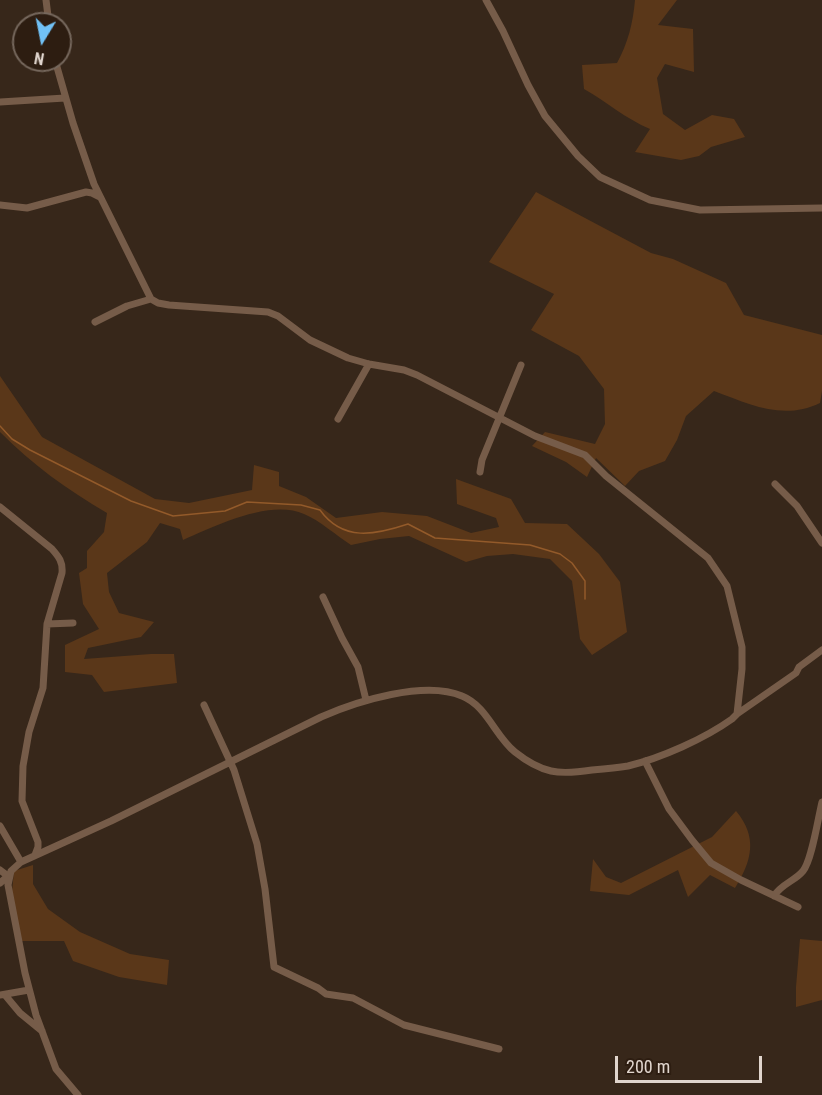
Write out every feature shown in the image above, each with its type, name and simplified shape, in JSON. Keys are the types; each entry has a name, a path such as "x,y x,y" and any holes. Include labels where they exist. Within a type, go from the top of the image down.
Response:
{"street":[{"path":"486,0 545,116 578,156 605,180 650,200 700,210 822,208"},
{"path":"58,72 100,197 151,299 158,303 179,306 273,313 310,340 348,358 408,371 551,444 585,455 606,476 699,550 722,577 730,594 742,647 742,669 736,714"},
{"path":"0,102 65,98"},
{"path":"0,205 27,208 86,192 92,192 100,197"},
{"path":"95,322 127,306 151,299"},
{"path":"338,419 369,364"},
{"path":"480,472 482,460 521,365"},
{"path":"775,484 797,506 822,543"},
{"path":"0,507 52,549 62,561 62,573 46,624 43,688 29,732 22,778 24,809 38,842 35,855"},
{"path":"323,597 358,667 366,700"},
{"path":"46,624 73,623"},
{"path":"0,883 21,862 35,855 72,840 321,717 366,700 424,691 442,691 461,695 475,703 514,751 535,765 554,772 617,768 645,761 699,738 726,723 796,674 799,667 822,650"},
{"path":"204,705 231,762 257,844 274,967 326,994 353,998 362,1002 404,1025 499,1049"},
{"path":"645,761 669,809 711,863 798,907"},
{"path":"774,896 778,890 803,871 809,859 822,802"},
{"path":"0,826 21,862"},
{"path":"0,870 8,876 12,913 29,990 42,1031 57,1069 78,1095"},
{"path":"3,995 29,990"},
{"path":"3,995 42,1031"}],"shaded area":[{"path":"635,0 677,0 658,25 693,29 694,72 665,64 657,78 663,114 685,130 712,115 734,119 745,137 711,147 699,156 681,160 635,152 650,129 584,89 582,65 617,63 629,33"},
{"path":"536,192 651,253 673,259 726,283 744,315 822,335 820,403 793,411 779,411 753,405 714,391 686,416 677,440 665,461 639,471 625,486 596,458 587,477 566,462 532,446 545,432 595,444 605,424 604,389 579,356 531,330 554,294 489,262"},
{"path":"0,376 42,437 155,499 189,503 252,490 254,465 279,472 279,486 306,497 336,518 382,512 427,516 471,533 499,527 496,518 457,504 456,479 511,499 525,523 567,524 599,554 620,582 627,632 592,655 580,639 572,581 550,559 513,554 487,556 466,562 409,536 351,545 310,517 290,510 259,512 243,516 183,540 180,529 160,523 147,542 107,573 109,592 119,613 154,622 141,637 88,648 84,659 174,654 177,683 104,692 92,675 65,672 65,645 99,629 83,604 79,573 87,568 87,551 104,532 107,513 50,476 0,432"},
{"path":"736,811 748,830 750,849 749,859 735,888 710,875 688,897 678,870 629,895 590,891 593,859 606,877 621,883 712,837"},
{"path":"33,865 33,884 48,909 80,932 130,954 169,960 167,985 119,977 73,961 64,941 19,941 11,902 14,871"},
{"path":"800,939 822,941 822,1000 796,1007 796,987"}],"waterway":[{"path":"0,426 12,439 30,450 131,501 173,516 225,511 247,502 301,505 320,510 339,527 360,533 384,531 408,524 435,538 530,545 560,554 572,563 585,581 585,599"}]}
